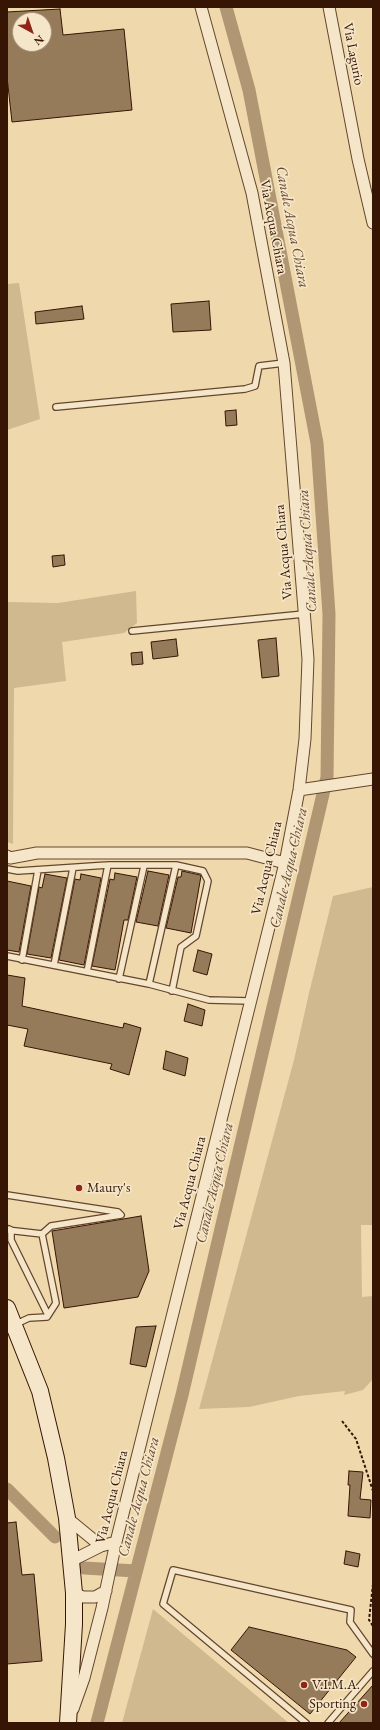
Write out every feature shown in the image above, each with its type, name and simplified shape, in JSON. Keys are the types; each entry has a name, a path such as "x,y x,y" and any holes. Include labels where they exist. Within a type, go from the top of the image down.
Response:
{"main road":[{"path":"7,1308 40,1391 56,1458 67,1518 74,1592 74,1624 68,1723"}],"street":[{"name":"Via Acqua Chiara","path":"68,1723 84,1678 106,1591 116,1542 285,863 299,790 305,739 308,659 284,363 252,193 201,7"},
{"name":"Via Lagurio","path":"329,7 358,159 373,223"},
{"path":"299,790 342,782 373,779"},
{"path":"7,856 10,858 37,852 247,853 285,863"},
{"path":"67,1518 101,1546"},
{"path":"70,1551 116,1542"},
{"path":"74,1592 83,1597 95,1597 106,1591"}],"lane":[{"path":"56,407 245,389 255,386 259,366 284,363"},
{"path":"132,631 304,614"},
{"path":"7,869 18,872 108,865 176,866 203,871 208,881 196,936 181,947 172,991"},
{"path":"87,972 108,865"},
{"path":"119,979 144,866"},
{"path":"149,984 176,866"},
{"path":"54,965 73,868"},
{"path":"22,960 38,870"},
{"path":"7,956 149,984 209,1000 250,1001"},
{"path":"7,1195 118,1212 120,1216 51,1226 42,1234 8,1230 11,1240 48,1315"},
{"path":"14,1325 29,1318 47,1317 56,1303 42,1234"},
{"path":"306,1723 163,1604 173,1570 351,1610 350,1622 373,1654"},
{"path":"328,1723 373,1672"}],"path":[{"path":"342,1421 356,1439 373,1491"},
{"path":"373,1584 369,1620 373,1626"}],"shaded area":[{"path":"19,283 40,419 7,430 7,284"},
{"path":"136,591 137,623 124,633 62,642 66,681 14,688 13,844 7,842 7,602 58,603"},
{"path":"373,887 373,1225 361,1225 362,1297 373,1296 373,1379 363,1390 344,1395 345,1391 299,1396 249,1407 199,1409 294,1060 333,896"},
{"path":"153,1609 289,1723 122,1723"}],"building":[{"path":"60,9 63,35 124,29 132,110 12,122 7,77 7,12"},
{"path":"209,301 211,330 173,332 171,304"},
{"path":"82,306 84,319 36,324 35,312"},
{"path":"236,410 237,425 226,426 225,411"},
{"path":"64,555 65,565 53,567 52,556"},
{"path":"276,638 279,676 262,678 258,640"},
{"path":"176,639 178,656 153,659 151,642"},
{"path":"142,652 143,664 132,665 131,653"},
{"path":"148,871 169,875 158,926 136,922"},
{"path":"182,871 201,876 191,933 166,928 178,877 181,877"},
{"path":"115,873 137,877 128,920 124,920 115,970 92,966 110,879 114,880"},
{"path":"45,874 67,878 51,958 27,954 39,887 42,888"},
{"path":"81,874 101,878 84,965 59,960 75,879 80,880"},
{"path":"7,881 31,886 19,952 7,950"},
{"path":"198,950 212,954 207,975 193,971"},
{"path":"7,975 25,978 22,1006 123,1028 124,1023 141,1028 129,1075 110,1069 112,1064 24,1046 28,1029 7,1025"},
{"path":"188,1004 205,1010 202,1026 184,1021"},
{"path":"166,1051 188,1058 185,1076 163,1069"},
{"path":"141,1216 149,1271 138,1297 64,1308 52,1231"},
{"path":"156,1326 146,1367 130,1364 136,1327"},
{"path":"349,1471 363,1472 360,1499 371,1500 370,1518 348,1516 350,1485 348,1485"},
{"path":"16,1522 22,1575 34,1574 42,1661 7,1664 7,1523"},
{"path":"346,1551 360,1554 358,1567 344,1564"},
{"name":"V.I.M.A.","path":"249,1627 347,1650 356,1657 310,1714 231,1650"},
{"name":"Sporting","path":"373,1685 373,1723 339,1723"}],"waterway":[{"name":"Canale Acqua Chiara","path":"97,1723 182,1395 327,777 329,614 317,443 249,90 226,7"},
{"path":"7,1489 55,1537"},
{"path":"84,1568 136,1571"}],"place":[{"name":"Maury's","path":"79,1188"},
{"name":"V.I.M.A.","path":"304,1685"},
{"name":"Sporting","path":"364,1704"}]}
